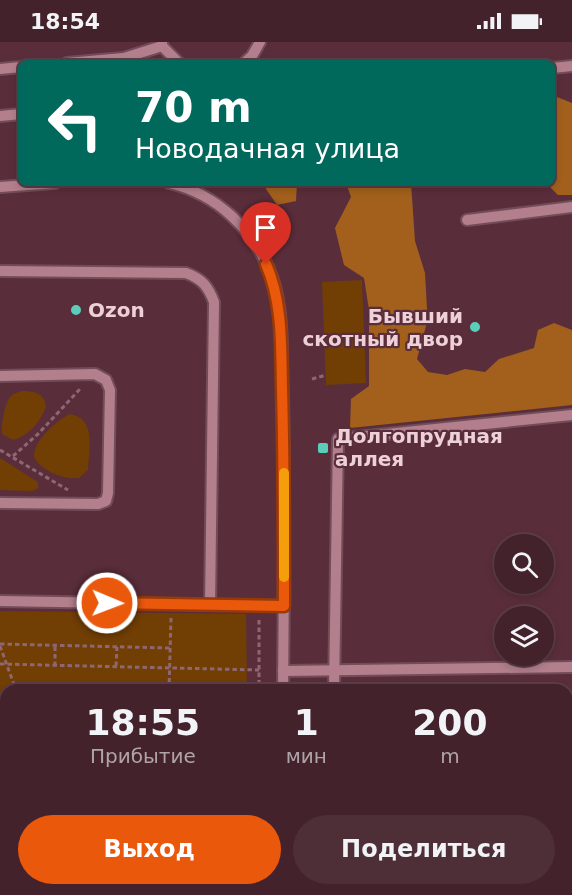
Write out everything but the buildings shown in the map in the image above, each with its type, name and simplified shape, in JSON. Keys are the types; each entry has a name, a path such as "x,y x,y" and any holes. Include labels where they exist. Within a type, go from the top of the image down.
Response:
{"street":[{"path":"247,60 260,42"},
{"path":"101,60 124,58 162,44 176,60"},
{"path":"555,68 572,66"},
{"path":"0,69 18,67"},
{"path":"0,116 18,114"},
{"path":"0,187 18,186"},
{"path":"178,186 204,195 225,209 260,250 272,277 278,303 284,438 283,684"},
{"path":"467,220 572,207"},
{"path":"0,271 186,273 199,278 209,289 214,302 210,605"},
{"path":"0,376 95,374 106,380 110,390 108,493 105,501 98,504 0,503"},
{"path":"334,684 338,439 572,415"},
{"path":"0,602 284,606"},
{"path":"284,671 572,667"}],"path":[{"path":"13,456 38,434 95,374"},
{"path":"312,379 326,375"},
{"path":"0,450 65,486 79,504"},
{"path":"169,684 171,604"},
{"path":"259,606 259,684"},
{"path":"14,684 0,645 170,648"},
{"path":"55,645 55,666"},
{"path":"116,667 117,647"},
{"path":"0,664 259,670"}],"shaded area":[{"path":"555,97 572,103 572,195 558,195 549,186 555,186"},
{"path":"264,186 297,186 296,201 277,205"},
{"path":"347,186 411,186 415,241 425,273 427,309 426,326 417,359 428,372 447,375 465,369 485,372 499,359 534,348 538,330 554,323 572,330 572,405 350,428 351,399 369,386 369,310 364,278 344,265 335,228 351,197"},
{"path":"362,280 366,383 326,385 322,282"},
{"path":"21,391 38,394 44,399 46,407 33,428 13,440 2,434 3,419 5,407 10,398"},
{"path":"69,414 84,421 88,428 90,444 88,470 79,478 67,478 54,474 37,462 34,457 41,438"},
{"path":"0,458 38,482 38,488 32,491 0,490"},
{"path":"0,611 246,614 247,684 0,684"}],"slow traffic":[{"path":"284,473 284,577"}],"place":[{"name":"Ozon","path":"76,310"},
{"name":"Бывший скотный двор","path":"475,327"},
{"name":"Долгопрудная аллея","path":"323,448"}],"route":[{"path":"107,603 284,606 284,438 281,344 278,303 272,277 266,264"}]}
